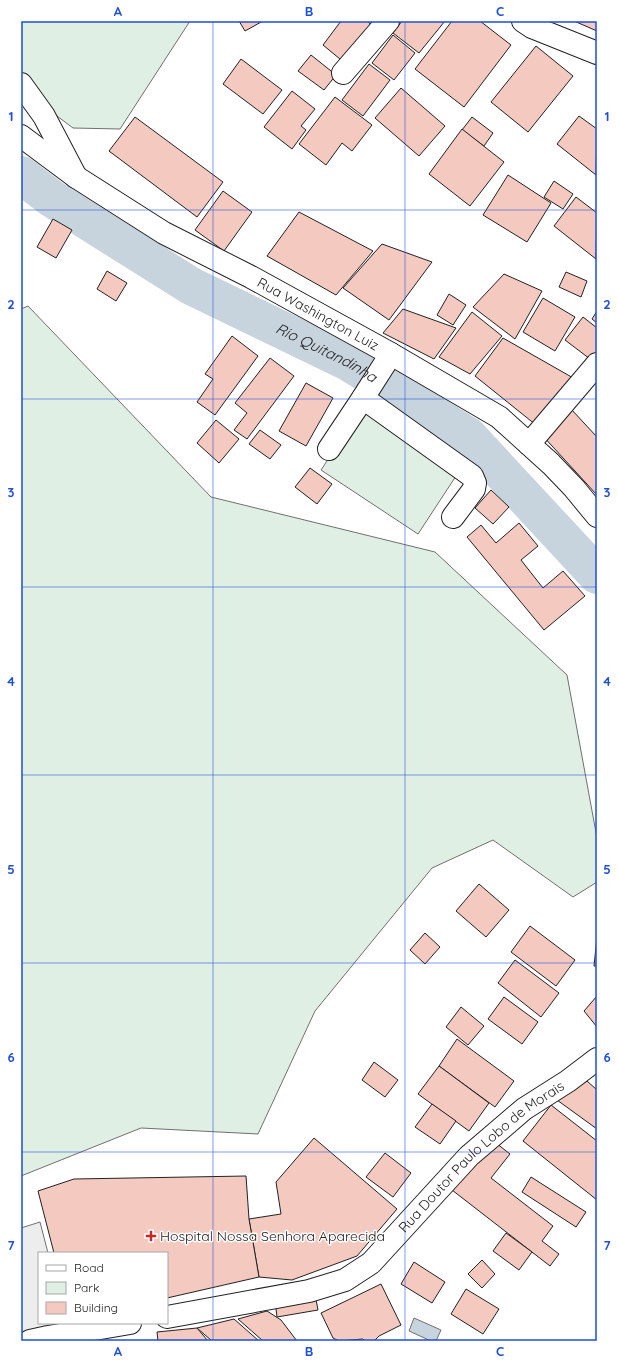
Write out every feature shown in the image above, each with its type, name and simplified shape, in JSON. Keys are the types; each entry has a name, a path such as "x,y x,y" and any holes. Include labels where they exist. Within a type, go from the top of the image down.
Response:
{"street":[{"path":"343,73 388,21"},
{"path":"523,21 532,27 597,53"},
{"path":"21,84 44,116 76,177"},
{"name":"Rua Washington Luiz","path":"21,136 76,177 164,233 251,278 391,354 499,417 569,483 597,516"},
{"path":"329,448 391,354"},
{"path":"529,444 597,364"},
{"path":"363,398 472,476 475,483 474,489 453,517"},
{"name":"Rua Doutor Paulo Lobo de Morais","path":"168,1317 309,1291 345,1280 371,1263 469,1156 524,1109 597,1059"},
{"path":"30,1341 124,1324"}],"green space":[{"path":"21,21 190,21 120,129 73,128 21,89"},
{"path":"28,306 211,497 435,552 567,675 597,838 597,882 573,897 493,840 432,868 315,1011 258,1134 141,1128 21,1176 21,309"},
{"path":"362,408 458,473 418,534 321,470"}],"shaded area":[{"path":"40,1222 48,1252 38,1252 38,1324 65,1324 65,1326 21,1336 21,1228"},
{"path":"414,1318 441,1330 436,1341 431,1341 409,1331"}],"building":[{"path":"239,21 263,21 245,31"},
{"path":"341,21 367,21 374,27 346,64 323,45"},
{"path":"402,21 445,21 419,53 393,33"},
{"path":"452,21 480,21 511,45 464,107 415,69"},
{"path":"574,21 597,21 597,31"},
{"path":"393,35 415,53 394,80 372,63"},
{"path":"536,46 573,76 528,132 491,102"},
{"path":"311,55 336,75 324,90 298,71"},
{"path":"241,59 282,90 263,114 223,84"},
{"path":"369,64 390,80 363,116 342,100"},
{"path":"401,88 445,126 419,156 375,118"},
{"path":"292,91 315,109 301,126 306,130 292,149 264,127"},
{"path":"335,97 372,125 352,151 342,143 326,165 299,144"},
{"path":"579,116 597,129 596,175 557,144"},
{"path":"135,117 223,182 197,217 109,151"},
{"path":"472,117 493,133 484,146 462,130"},
{"path":"462,129 504,162 470,206 429,174"},
{"path":"508,175 551,203 527,242 483,215"},
{"path":"554,181 573,194 563,209 544,197"},
{"path":"223,191 252,212 224,251 195,230"},
{"path":"576,197 597,213 596,259 554,226"},
{"path":"299,212 373,251 336,295 267,256"},
{"path":"53,219 72,230 56,258 37,247"},
{"path":"382,244 432,262 389,320 343,288"},
{"path":"107,271 127,283 116,301 97,289"},
{"path":"566,272 587,281 581,297 559,287"},
{"path":"504,274 542,291 515,339 473,307"},
{"path":"449,294 466,305 453,325 437,315"},
{"path":"543,298 575,317 555,351 523,332"},
{"path":"403,309 456,328 434,359 383,333"},
{"path":"597,311 597,323 592,319"},
{"path":"472,312 502,336 470,374 439,357"},
{"path":"583,317 597,328 597,358 594,362 565,340"},
{"path":"232,336 258,356 215,415 197,402 213,379 205,374"},
{"path":"503,338 575,379 536,425 475,376"},
{"path":"270,358 294,376 247,439 234,430 247,413 235,403"},
{"path":"306,383 333,398 306,446 279,431"},
{"path":"571,409 597,437 597,495 542,435"},
{"path":"216,420 239,439 219,463 197,443"},
{"path":"260,430 281,445 270,459 249,444"},
{"path":"310,468 332,484 317,504 295,487"},
{"path":"491,490 509,507 493,524 475,508"},
{"path":"519,523 538,546 521,560 543,588 563,571 585,596 544,630 467,537 481,525 496,543"},
{"path":"479,884 509,910 486,937 456,911"},
{"path":"530,926 575,960 556,986 511,952"},
{"path":"425,933 440,947 425,964 410,950"},
{"path":"597,937 597,966 594,966"},
{"path":"515,960 559,993 541,1017 498,983"},
{"path":"597,996 597,1027 584,1011"},
{"path":"504,997 538,1022 522,1044 488,1019"},
{"path":"461,1007 484,1026 468,1045 446,1027"},
{"path":"457,1039 514,1081 495,1107 439,1066"},
{"path":"374,1062 398,1080 385,1097 362,1080"},
{"path":"439,1066 489,1103 469,1131 418,1094"},
{"path":"587,1081 597,1090 597,1129 557,1100"},
{"path":"432,1104 456,1121 440,1144 415,1127"},
{"path":"551,1105 597,1141 597,1200 523,1141"},
{"path":"314,1138 397,1209 357,1256 292,1280 259,1277 249,1219 281,1214 276,1182"},
{"path":"491,1139 510,1154 491,1178 553,1226 542,1241 559,1254 550,1266 452,1190"},
{"path":"385,1153 411,1173 393,1197 366,1177"},
{"name":"Hospital Nossa Senhora Aparecida","path":"246,1176 249,1219 259,1277 168,1298 168,1252 54,1252 38,1191 74,1179"},
{"path":"531,1177 586,1212 576,1227 522,1192"},
{"path":"506,1233 532,1252 519,1270 493,1251"},
{"path":"482,1260 495,1274 482,1288 468,1274"},
{"path":"414,1262 445,1282 432,1303 401,1284"},
{"path":"381,1284 401,1325 379,1336 374,1341 365,1341 363,1339 339,1341 333,1338 321,1313"},
{"path":"466,1289 499,1309 483,1334 451,1314"},
{"path":"315,1294 318,1310 277,1317 275,1301"},
{"path":"267,1311 281,1320 297,1341 263,1341 238,1319"},
{"path":"234,1319 259,1341 212,1341 197,1328"},
{"path":"197,1328 208,1341 158,1341 157,1332"}],"waterway":[{"name":"Rio Quitandinha","path":"21,175 51,198 191,286 350,363 468,436 597,575"}],"place":[{"name":"Hospital Nossa Senhora Aparecida","path":"151,1236"}]}
